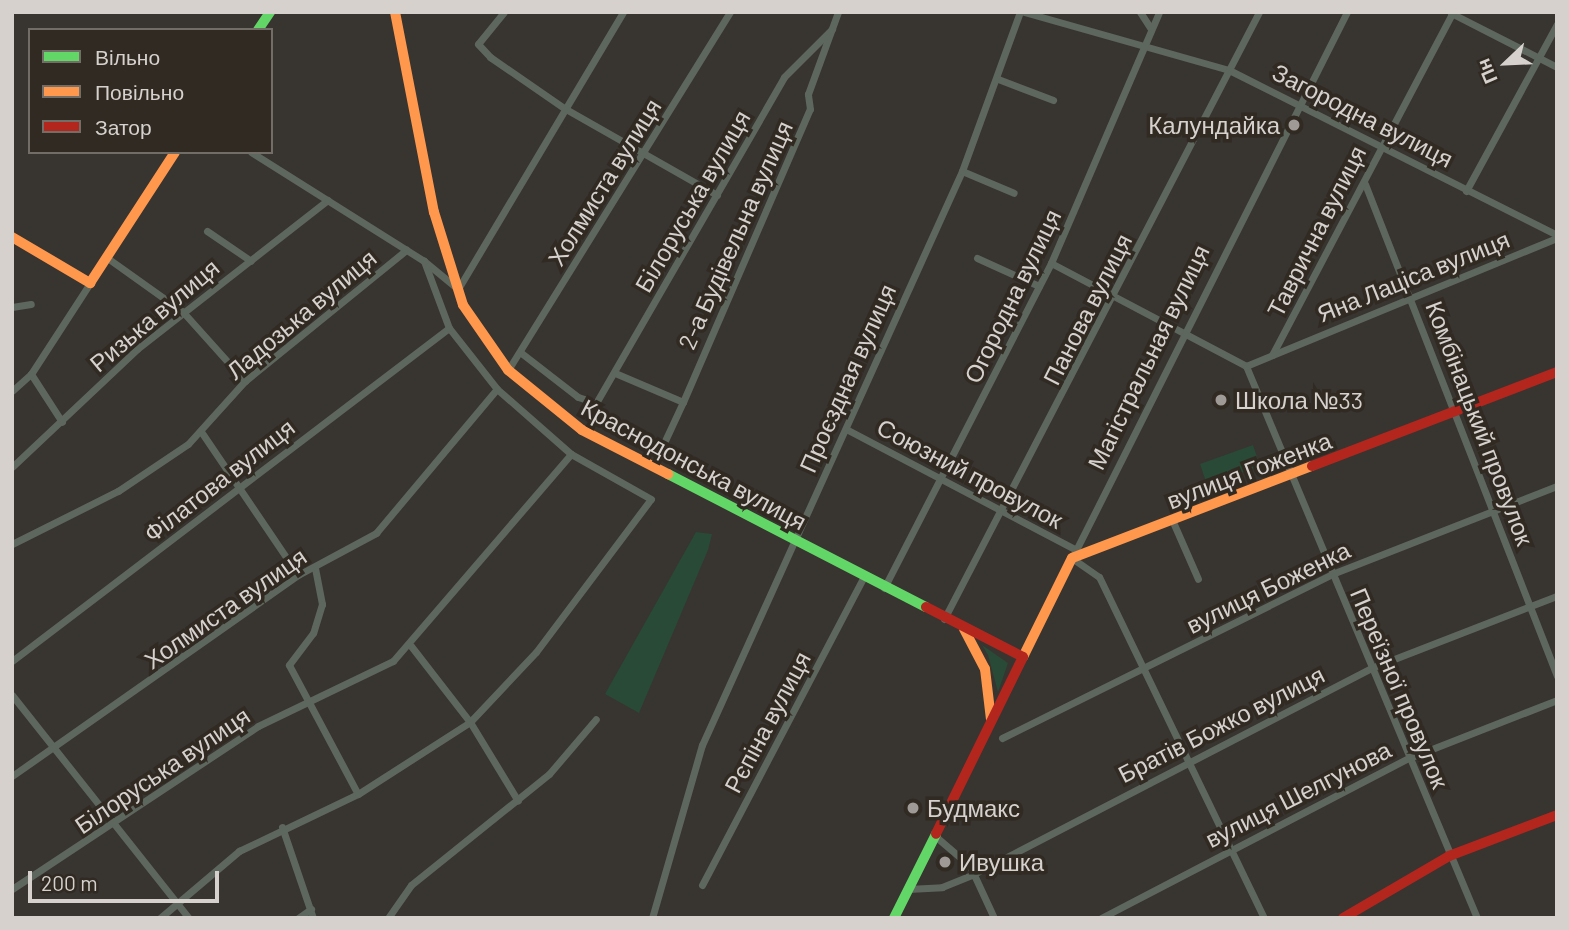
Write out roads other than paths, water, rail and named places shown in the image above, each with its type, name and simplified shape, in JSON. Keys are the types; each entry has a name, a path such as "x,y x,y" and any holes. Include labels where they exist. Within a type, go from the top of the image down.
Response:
{"main road":[{"path":"259,28 270,12"},
{"name":"Краснодонська вулиця","path":"395,12 434,212 458,289 475,329 508,370 582,430 864,576 943,620 1023,657"},
{"path":"12,237 90,283 173,154"},
{"name":"вулиця Гоженка","path":"1074,554 1173,522 1557,372"},
{"name":"Магістральная вулиця","path":"935,836 1074,554"},
{"path":"964,629 985,669 991,721"},
{"path":"1343,918 1449,856 1557,816"},
{"path":"894,918 935,836"}],"street":[{"path":"504,12 478,44 564,108 717,195"},
{"path":"254,154 424,261 458,289 623,12"},
{"name":"Холмиста вулиця","path":"508,370 646,154 730,12"},
{"name":"2-а Будівельна вулиця","path":"663,445 810,109 808,94 838,12"},
{"name":"Загородна вулиця","path":"1022,12 1122,44 1145,44 1229,70 1382,144 1557,237"},
{"name":"Проєздная вулиця","path":"652,918 702,745 962,171 1022,12"},
{"path":"1140,12 1151,29"},
{"name":"Огородна вулиця","path":"884,588 945,480 1051,263 1159,12"},
{"name":"Панова вулиця","path":"943,620 1002,514 1259,12"},
{"name":"Магістральная вулиця","path":"1074,554 1182,333 1346,12"},
{"path":"1452,13 1557,67"},
{"name":"Таврична вулиця","path":"1272,355 1452,13"},
{"path":"1466,191 1557,24"},
{"name":"Білоруська вулиця","path":"520,352 578,397 596,403 784,77 832,29"},
{"path":"998,79 1053,100"},
{"path":"962,171 1014,193"},
{"name":"Комбінацький провулок","path":"1364,184 1495,511 1528,606 1557,676"},
{"name":"Ризька вулиця","path":"12,467 183,312 328,200"},
{"path":"207,231 251,261"},
{"name":"Яна Лаціса вулиця","path":"1245,366 1557,237"},
{"name":"Ладозька вулиця","path":"12,544 118,491 202,433 246,381 406,250"},
{"path":"106,257 183,312 246,381"},
{"path":"977,258 1039,286"},
{"path":"160,918 179,905 239,851 282,827 358,794 470,722 536,652 651,499 571,454 497,389 449,328 424,261"},
{"path":"1051,263 1245,366"},
{"path":"12,391 31,374 90,283"},
{"path":"12,307 31,304"},
{"name":"Філатова вулиця","path":"12,661 449,328"},
{"name":"Переїзної провулок","path":"1245,366 1477,918"},
{"path":"615,373 683,402"},
{"path":"31,374 62,422"},
{"name":"Холмиста вулиця","path":"12,776 299,575 376,533 497,389"},
{"name":"Союзний провулок","path":"846,429 945,480 1074,554 1099,577 1184,761 1232,849 1264,918"},
{"path":"202,433 241,484 299,575"},
{"name":"Білоруська вулиця","path":"12,889 114,826 232,741 309,704 411,646 571,454"},
{"name":"вулиця Боженка","path":"1002,738 1143,671 1332,574 1557,486"},
{"path":"1173,522 1198,579"},
{"path":"314,568 323,593 322,604 302,652 289,665 358,794"},
{"name":"Рєпіна вулиця","path":"702,886 864,576"},
{"name":"Братів Божко вулиця","path":"908,889 942,887 972,875 1184,761 1371,668 1557,596"},
{"path":"411,646 470,722 518,801"},
{"path":"12,695 189,918"},
{"name":"вулиця Шелгунова","path":"1101,918 1409,758 1557,700"},
{"path":"388,918 411,885 518,801 596,719"},
{"path":"282,827 313,918"},
{"path":"935,836 962,855 994,918"},
{"path":"298,918 311,909"}],"place":[{"name":"Калундайка","path":"1294,125"},
{"name":"Школа №33","path":"1221,400"},
{"name":"Будмакс","path":"913,808"},
{"name":"Ивушка","path":"945,862"}]}
